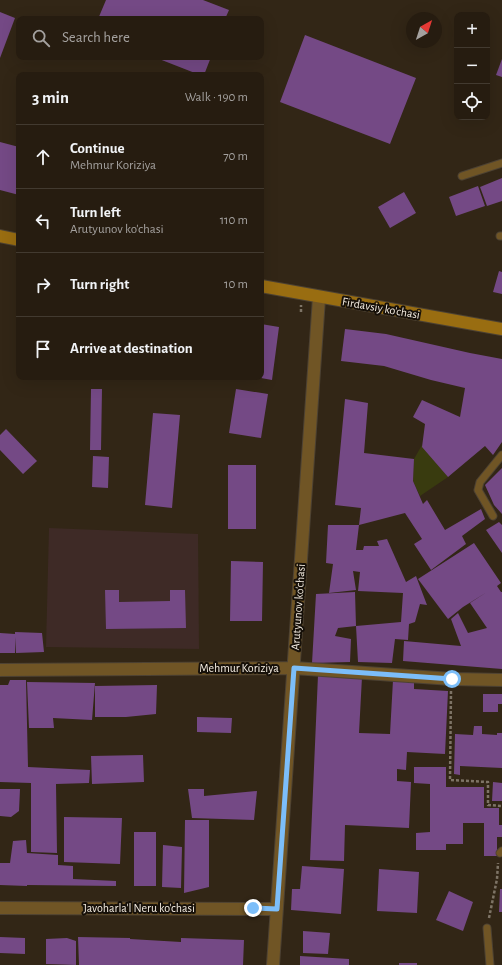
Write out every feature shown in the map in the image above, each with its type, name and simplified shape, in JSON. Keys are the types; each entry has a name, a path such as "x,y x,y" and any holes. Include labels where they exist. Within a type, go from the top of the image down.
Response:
{"main road":[{"path":"0,236 16,239"},
{"name":"Firdavsiy ko'chasi","path":"264,287 319,298 502,329"}],"street":[{"name":"Arutyunov ko'chasi","path":"273,965 319,298"},
{"name":"Mehmur Koriziya","path":"0,670 294,668 452,679 502,680"},
{"name":"Javoharla'l Neru ko'chasi","path":"0,908 277,909"}],"lane":[{"path":"462,176 502,163"},
{"path":"493,516 478,490 480,482 502,455"},
{"path":"487,928 490,965"}],"path":[{"path":"452,679 450,780 488,782 488,805 502,806"},
{"path":"487,928 501,852"}],"shaded area":[{"path":"422,445 448,477 420,496 413,481 414,459"},
{"path":"49,528 198,534 199,649 46,647"}],"building":[{"path":"106,0 203,0 229,10 226,16 99,16"},
{"path":"0,12 15,18 0,58"},
{"path":"305,35 416,78 390,144 280,102"},
{"path":"502,59 502,77 496,75"},
{"path":"162,60 210,60 205,72 192,72"},
{"path":"0,142 16,146 16,194 0,190"},
{"path":"502,178 502,201 487,206 480,187"},
{"path":"478,186 485,206 456,216 449,197"},
{"path":"404,192 416,213 390,228 378,207"},
{"path":"499,271 502,272 502,294 493,292"},
{"path":"264,324 279,327 272,380 264,379"},
{"path":"345,329 386,334 502,359 502,442 493,455 485,446 448,477 422,447 425,424 413,417 422,400 460,417 465,388 384,366 341,361"},
{"path":"91,389 102,389 101,450 90,450"},
{"path":"236,389 268,394 261,438 229,433"},
{"path":"345,399 368,403 364,453 414,459 413,481 423,504 427,500 445,530 481,509 485,519 462,536 466,544 431,570 414,544 422,539 405,513 359,525 361,508 335,505"},
{"path":"153,413 180,415 172,508 145,505"},
{"path":"6,429 37,461 23,474 0,450 0,435"},
{"path":"93,456 109,457 108,488 92,487"},
{"path":"228,465 256,465 256,529 228,529"},
{"path":"502,468 502,514 494,505 485,485"},
{"path":"499,522 502,525 502,553 486,530"},
{"path":"328,525 359,525 356,550 363,550 364,546 379,546 377,541 387,539 406,582 416,576 427,605 420,604 415,622 409,624 408,640 395,639 392,663 358,662 356,626 401,622 403,593 358,591 360,572 353,571 356,590 329,593 333,564 326,563"},
{"path":"474,543 501,583 497,586 502,592 502,669 403,661 404,641 461,646 451,619 458,613 468,633 487,628 470,603 487,592 463,607 448,619 418,579"},
{"path":"231,561 263,562 262,621 230,621"},
{"path":"105,590 119,590 119,602 170,601 170,590 185,590 186,628 106,629"},
{"path":"355,592 356,626 338,628 335,636 351,639 350,662 312,663 316,594"},
{"path":"15,632 42,633 44,652 16,653 15,637 15,653 0,653 0,633 15,634"},
{"path":"318,675 362,677 359,733 390,734 393,680 414,681 414,689 448,691 445,754 407,752 406,770 397,769 397,781 411,782 409,828 345,825 344,861 310,860"},
{"path":"10,680 26,680 28,767 90,770 89,783 56,784 57,853 31,852 31,783 0,782 0,685 8,685"},
{"path":"27,682 95,683 92,720 53,718 54,728 29,728"},
{"path":"157,685 156,714 126,717 95,717 95,686"},
{"path":"483,694 502,694 502,704 498,704 498,712 483,712"},
{"path":"197,717 232,718 231,733 197,732"},
{"path":"474,726 482,726 482,734 497,735 497,733 502,733 502,768 460,766 460,775 454,774 455,734 473,735"},
{"path":"143,755 144,782 92,784 91,756"},
{"path":"414,767 446,767 446,787 484,787 484,808 499,808 499,825 502,825 502,837 497,837 497,856 484,856 484,823 463,823 463,844 446,844 446,850 416,850 416,833 430,832 430,784 414,783"},
{"path":"493,782 502,783 502,801 492,801"},
{"path":"0,789 20,789 19,811 11,817 0,816"},
{"path":"188,789 204,789 204,796 257,791 254,820 192,818"},
{"path":"64,817 122,818 120,864 64,862"},
{"path":"185,820 209,820 209,887 184,893"},
{"path":"134,832 156,832 156,886 134,886"},
{"path":"26,840 27,853 58,855 58,865 73,866 73,879 116,881 116,886 0,885 0,863 10,863 13,841"},
{"path":"163,845 182,847 181,888 162,887"},
{"path":"302,866 344,869 341,914 291,910 292,889 300,889"},
{"path":"379,869 419,872 417,913 377,911"},
{"path":"500,889 502,889 502,912 499,912"},
{"path":"449,891 473,902 463,931 436,920"},
{"path":"303,931 330,933 328,954 303,953"},
{"path":"0,937 25,938 25,954 0,953"},
{"path":"78,937 130,938 181,942 181,938 244,940 243,965 79,965"},
{"path":"67,938 76,941 76,965 46,964 46,939"},
{"path":"300,956 349,959 349,965 300,965"},
{"path":"399,963 417,963 417,965 399,965"}],"route":[{"path":"253,908 277,909 294,668 452,679"}]}
